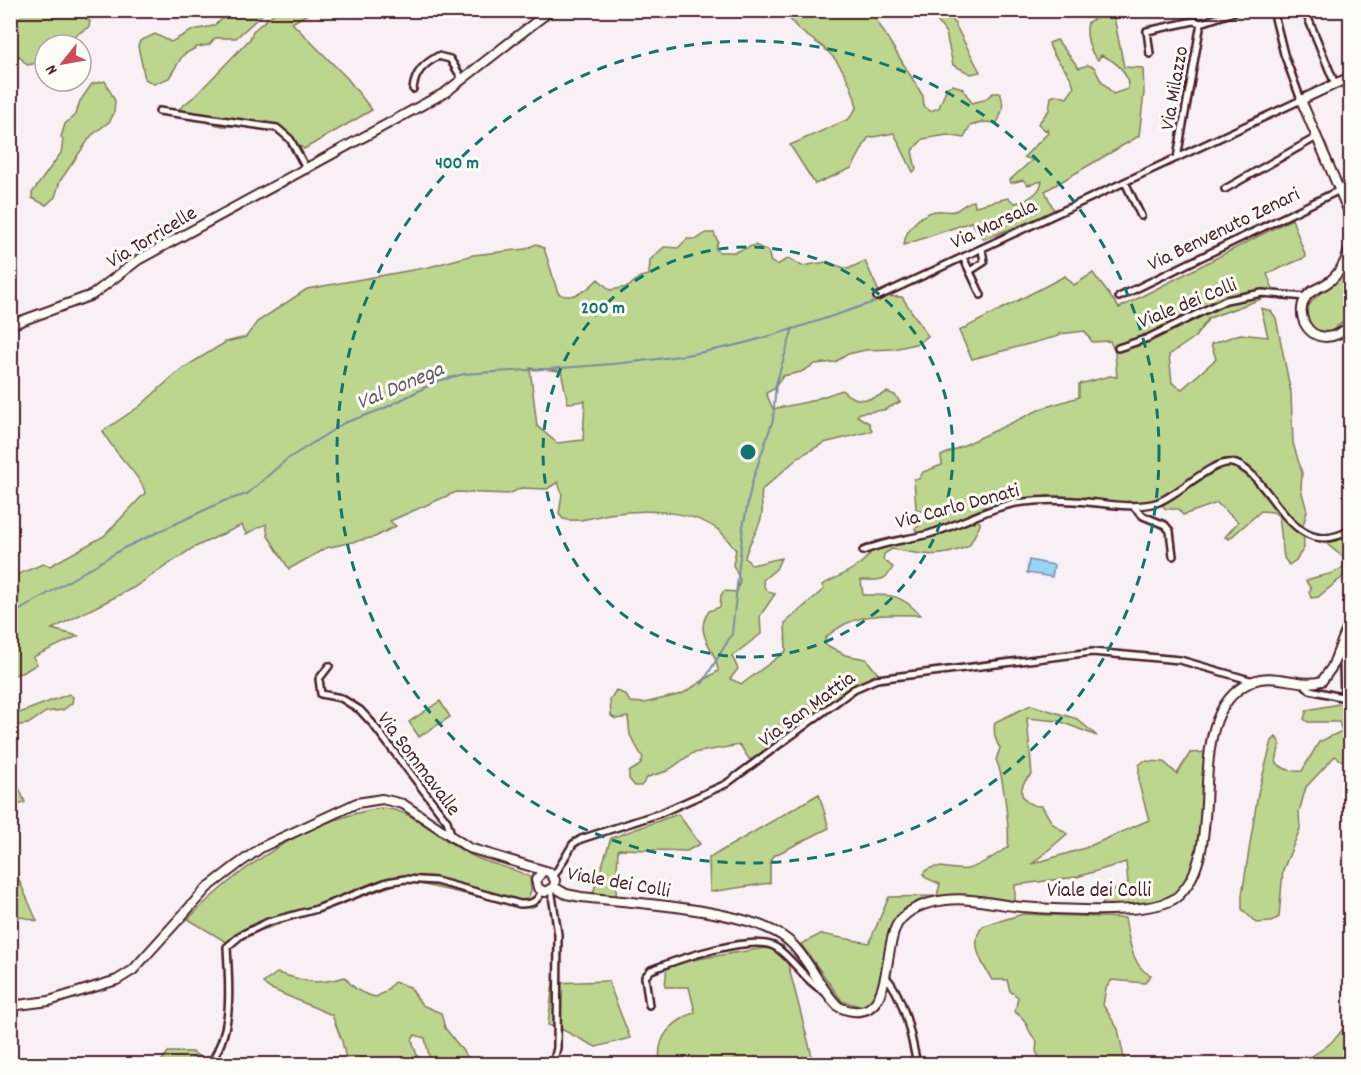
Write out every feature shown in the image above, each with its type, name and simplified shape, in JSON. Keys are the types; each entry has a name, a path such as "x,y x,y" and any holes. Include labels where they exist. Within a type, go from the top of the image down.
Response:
{"street":[{"name":"Via Torricelle","path":"10,325 92,295 138,261 446,92 551,10"},
{"path":"1150,54 1147,31 1194,21 1201,23 1240,10"},
{"path":"1273,10 1284,54 1315,138 1341,189 1350,215"},
{"path":"1308,18 1335,84"},
{"name":"Via Milazzo","path":"1177,158 1201,23"},
{"path":"413,89 414,77 426,63 438,56 450,59 463,80"},
{"name":"Via Marsala","path":"877,297 1350,77"},
{"path":"159,111 191,118 277,128 290,139 307,170"},
{"path":"1225,189 1315,138"},
{"path":"1125,182 1140,216"},
{"path":"1341,189 1350,185"},
{"name":"Via Benvenuto Zenari","path":"1119,297 1341,189"},
{"path":"1350,248 1340,271 1329,282 1305,297 1302,316 1314,334 1328,337 1344,331 1350,325"},
{"path":"970,271 984,262 982,249"},
{"path":"963,257 981,295"},
{"name":"Viale dei Colli","path":"1118,348 1148,338 1226,300 1262,294 1305,297"},
{"name":"Via Carlo Donati","path":"863,551 880,543 929,534 1022,502 1073,501 1133,506 1157,502 1218,465 1232,463 1246,470 1275,506 1305,532 1320,539 1338,537 1350,530"},
{"name":"Via Carlo Donati","path":"1133,506 1143,516 1166,525 1170,531 1173,556"},
{"path":"1253,681 1268,678 1304,684 1322,681 1328,675 1350,621"},
{"path":"1304,684 1310,690 1347,698 1339,648"},
{"name":"Via San Mattia","path":"554,876 573,844 581,839 662,813 726,784 854,689 877,679 1092,652 1180,660 1253,681"},
{"name":"Via Sommavalle","path":"329,666 321,674 318,686 321,694 347,701 372,723 447,821 452,837"},
{"name":"Viale dei Colli","path":"553,888 581,897 716,914 770,928 790,942 839,1007 859,1011 871,1006 880,996 895,929 911,910 924,904 961,899 1021,907 1138,910 1159,907 1176,899 1190,882 1198,857 1217,719 1222,705 1234,691 1253,681"},
{"path":"10,1006 49,1001 117,980 133,970 207,888 237,865 262,847 357,803 382,799 403,804 469,848 533,867 542,873"},
{"path":"542,891 536,880 542,873 549,872 554,876 553,888 558,934 557,1048 553,1065"},
{"path":"210,1065 222,1045 228,1015 230,992 227,947 241,935 268,922 317,909 387,882 405,879 436,881 520,904 530,904 538,900 542,891"},
{"path":"542,891 553,888"},
{"name":"Viale dei Colli","path":"649,1005 645,977 651,970 717,950 754,944 776,947 812,985 826,992"},
{"path":"886,977 894,986 917,1065"}],"green space":[{"path":"11,10 84,11 86,19 90,21 89,27 79,33 33,33 33,64 27,65 18,55 11,59"},
{"path":"278,10 313,11 292,23 347,78 372,110 304,149 274,127 222,126 173,114 196,95 250,39 253,31"},
{"path":"233,11 266,11 236,38 215,38 209,45 197,47 183,55 169,78 154,84 145,79 138,46 140,41 155,34 171,42 193,30 213,26"},
{"path":"786,11 871,11 923,96 924,106 930,111 939,108 947,87 953,85 962,88 972,103 984,100 993,93 1000,93 1002,108 997,123 984,122 970,126 964,138 947,135 923,139 912,151 916,169 913,172 894,133 868,138 852,168 815,184 790,145 849,119 857,107 849,83 836,61 825,49 793,24"},
{"path":"930,11 948,11 980,72 971,74 953,65 946,33"},
{"path":"1101,11 1122,11 1114,17 1124,67 1143,68 1144,92 1139,136 1045,191 1055,212 984,239 971,222 904,245 912,226 929,213 957,210 974,201 975,206 1008,198 1015,203 1039,190 1042,181 1028,185 1023,180 1011,183 1010,180 1032,160 1024,157 1048,133 1047,129 1045,130 1038,124 1049,110 1051,97 1056,95 1067,98 1074,88 1070,76 1054,55 1049,43 1057,40 1079,68 1088,65 1094,67 1100,79 1113,94 1128,89 1124,72 1111,60 1101,55 1098,60 1090,48 1088,22 1098,17"},
{"path":"105,81 115,101 114,113 110,121 91,136 60,181 55,197 46,205 32,198 32,193 61,153 63,140 61,137 65,124 76,114 86,93 93,93 93,84"},
{"path":"1292,219 1306,257 1267,274 1275,294 1209,318 1195,337 1169,355 1172,383 1182,389 1216,359 1211,344 1240,334 1268,337 1261,308 1271,311 1276,318 1291,393 1293,443 1302,473 1301,489 1307,511 1303,526 1304,548 1296,560 1289,565 1284,558 1279,516 1273,512 1261,511 1229,539 1225,537 1238,522 1217,503 1183,515 1178,509 1166,509 1158,501 1135,507 1113,502 1047,496 1031,501 1004,499 986,504 975,520 980,522 980,525 969,546 949,553 931,555 892,549 884,554 883,560 893,567 887,576 880,580 861,580 863,595 881,595 901,599 920,615 870,616 847,623 825,638 825,644 845,655 866,659 879,675 844,691 819,711 820,718 765,759 749,759 740,745 693,753 667,771 648,777 641,786 635,786 629,779 629,772 640,765 643,758 630,735 628,717 616,719 611,716 610,700 616,690 626,695 630,702 644,703 682,694 718,671 714,655 704,634 704,620 709,611 720,607 721,595 724,591 737,592 740,580 733,565 736,550 717,529 705,522 679,514 636,511 580,520 563,519 559,514 562,494 558,482 547,489 521,488 509,494 456,492 390,521 396,526 375,537 326,548 289,569 268,536 266,524 246,534 242,525 193,548 133,588 52,629 78,636 33,657 37,664 24,672 11,676 11,577 43,564 50,566 104,536 145,493 139,479 103,431 140,406 180,370 226,342 246,337 257,322 307,289 429,267 473,255 526,249 536,244 544,248 558,293 568,296 585,290 598,279 610,290 628,287 640,277 649,275 650,260 664,247 678,248 687,239 697,239 706,233 714,233 718,242 715,248 719,252 735,252 755,245 768,251 771,262 777,265 789,258 802,266 826,262 848,269 865,261 881,296 902,297 928,336 919,343 894,349 866,350 848,354 835,362 815,364 801,372 783,376 774,389 766,393 773,409 807,402 842,390 852,397 863,400 887,392 895,395 900,402 884,410 860,413 857,416 869,423 872,431 824,443 800,456 762,490 761,520 745,558 752,565 781,558 776,569 763,580 766,590 775,594 760,616 761,634 732,656 738,669 730,679 742,684 786,651 785,623 824,589 822,585 862,563 876,541 918,535 915,529 927,519 926,513 916,509 914,479 919,479 923,472 942,465 941,456 1043,408 1079,397 1079,384 1110,376 1117,377 1115,353 1110,341 1092,342 1085,331 1059,334 1059,336 972,359 959,331 1065,276 1074,285 1093,273 1119,308","holes":["530,368 561,371 568,403 585,401 583,440 557,443 537,426"]},
{"path":"1350,263 1350,316 1330,332 1317,330 1308,321 1307,312 1310,304"},
{"path":"1350,531 1350,571 1318,597 1311,598 1309,592 1311,589 1306,581 1335,572 1344,566 1344,558 1327,544"},
{"path":"69,694 73,697 72,703 63,710 46,712 28,724 11,726 11,716"},
{"path":"440,701 450,717 419,737 409,722"},
{"path":"1350,702 1350,766 1335,756 1306,787 1299,812 1300,829 1283,870 1279,917 1271,922 1256,923 1242,909 1242,895 1258,793 1272,741 1276,737 1280,743 1276,762 1281,767 1302,771 1319,742 1342,731 1339,722 1308,722 1304,719 1307,710"},
{"path":"1031,705 1077,719 1097,736 1059,721 1027,718 1032,775 1023,785 1022,795 1029,803 1042,806 1052,823 1067,834 1032,864 1085,848 1149,820 1139,784 1139,765 1144,761 1164,762 1177,774 1190,753 1209,752 1202,832 1190,873 1182,888 1170,899 1155,904 1102,905 1108,892 1128,883 1126,862 1077,877 1015,885 1015,901 974,895 950,895 921,901 903,913 893,929 882,982 875,997 862,1007 842,1001 801,944 821,934 869,943 889,897 937,896 940,884 926,878 923,874 927,870 937,867 967,869 983,863 1008,847 1005,802 996,760 1000,748 995,736 995,722"},
{"path":"11,769 25,802 10,808"},
{"path":"819,794 829,828 773,856 770,861 770,883 710,892 709,858"},
{"path":"380,808 406,814 461,850 530,877 531,891 524,907 406,881 259,931 231,945 188,919 229,882 275,849 326,824 352,814"},
{"path":"678,814 700,844 687,851 618,849 616,897 593,893 611,838"},
{"path":"11,862 37,921 11,914"},
{"path":"1023,914 1125,918 1135,959 1145,972 1151,975 1145,983 1112,980 1106,988 1103,1005 1118,1029 1124,1058 1130,1064 1042,1064 1036,1051 1037,1041 1023,1019 1015,1012 1018,997 1010,991 1007,980 992,980 981,961 977,947 977,939 983,926"},
{"path":"783,945 814,1064 660,1064 660,1046 667,1032 679,1021 695,1012 689,987 665,987 667,964"},
{"path":"277,973 318,982 345,977 358,990 376,997 385,992 394,982 410,987 422,1005 441,1013 445,1028 473,1064 431,1064 425,1038 415,1035 412,1040 417,1056 408,1064 347,1064 342,1041 332,1015 269,988 263,983"},
{"path":"608,981 630,1038 596,1047 548,1025 553,983"},
{"path":"1350,1013 1350,1062 1298,1064 1330,1044 1342,1030"},
{"path":"168,1052 192,1052 212,1064 159,1064"}],"water":[{"path":"1029,560 1054,565 1052,577 1027,573"}],"waterway":[{"name":"Val Donega","path":"10,616 124,548 224,501 247,494 286,460 344,423 383,409 438,381 464,374 597,365 696,353 766,337 880,300"},
{"path":"702,684 732,634 743,527 752,482 773,420 776,384 793,328"}]}
